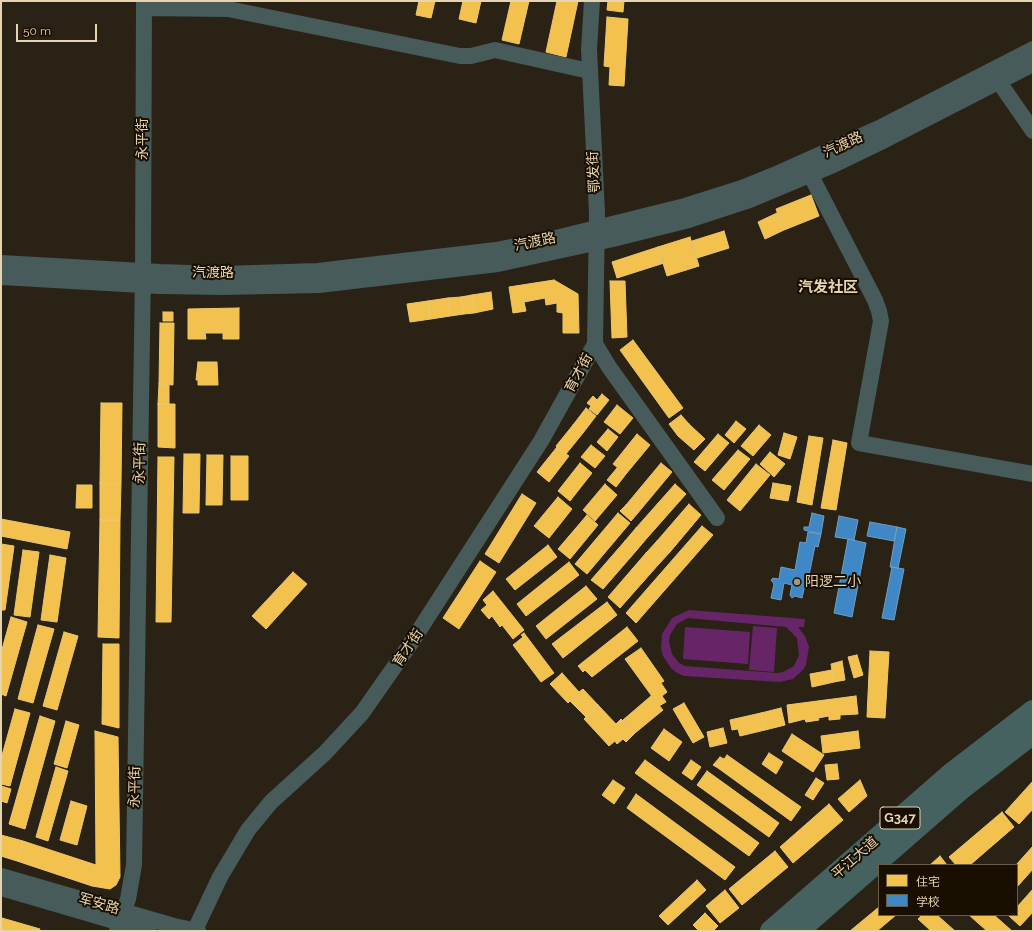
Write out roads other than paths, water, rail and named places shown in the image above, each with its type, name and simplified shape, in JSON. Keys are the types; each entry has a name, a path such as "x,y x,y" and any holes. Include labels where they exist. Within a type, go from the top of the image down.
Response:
{"highway":[{"name":"平江大道","path":"771,931 951,774 1033,711"},
{"name":"平江大道","path":"798,931 962,788 1033,733"}],"street":[{"name":"鄂发街","path":"592,1 589,71 596,236 595,344"},
{"path":"144,4 228,9 460,56 471,56 495,50 589,71"},
{"name":"永平街","path":"121,922 134,865 143,278 144,4"},
{"name":"汽渡路","path":"596,236 704,201 774,175 886,124 1033,49"},
{"name":"汽渡路","path":"1,277 143,278 318,271 496,250 596,236 714,212 753,198 810,174 927,120 1033,64"},
{"path":"999,82 1033,130"},
{"path":"810,174 875,300 881,321 859,443 1033,474"},
{"name":"汽渡路","path":"1,263 143,278"},
{"path":"595,344 609,367 717,518"},
{"name":"育才街","path":"197,931 220,877 252,825 283,790 311,767 362,713 409,646 541,441 595,344"},
{"name":"军安路","path":"1,876 148,931"},
{"name":"军安路","path":"1,888 121,922 197,931"}],"place":[{"name":"阳逻二小","path":"797,582"}],"district":[{"name":"汽发社区","path":"828,287"}]}
